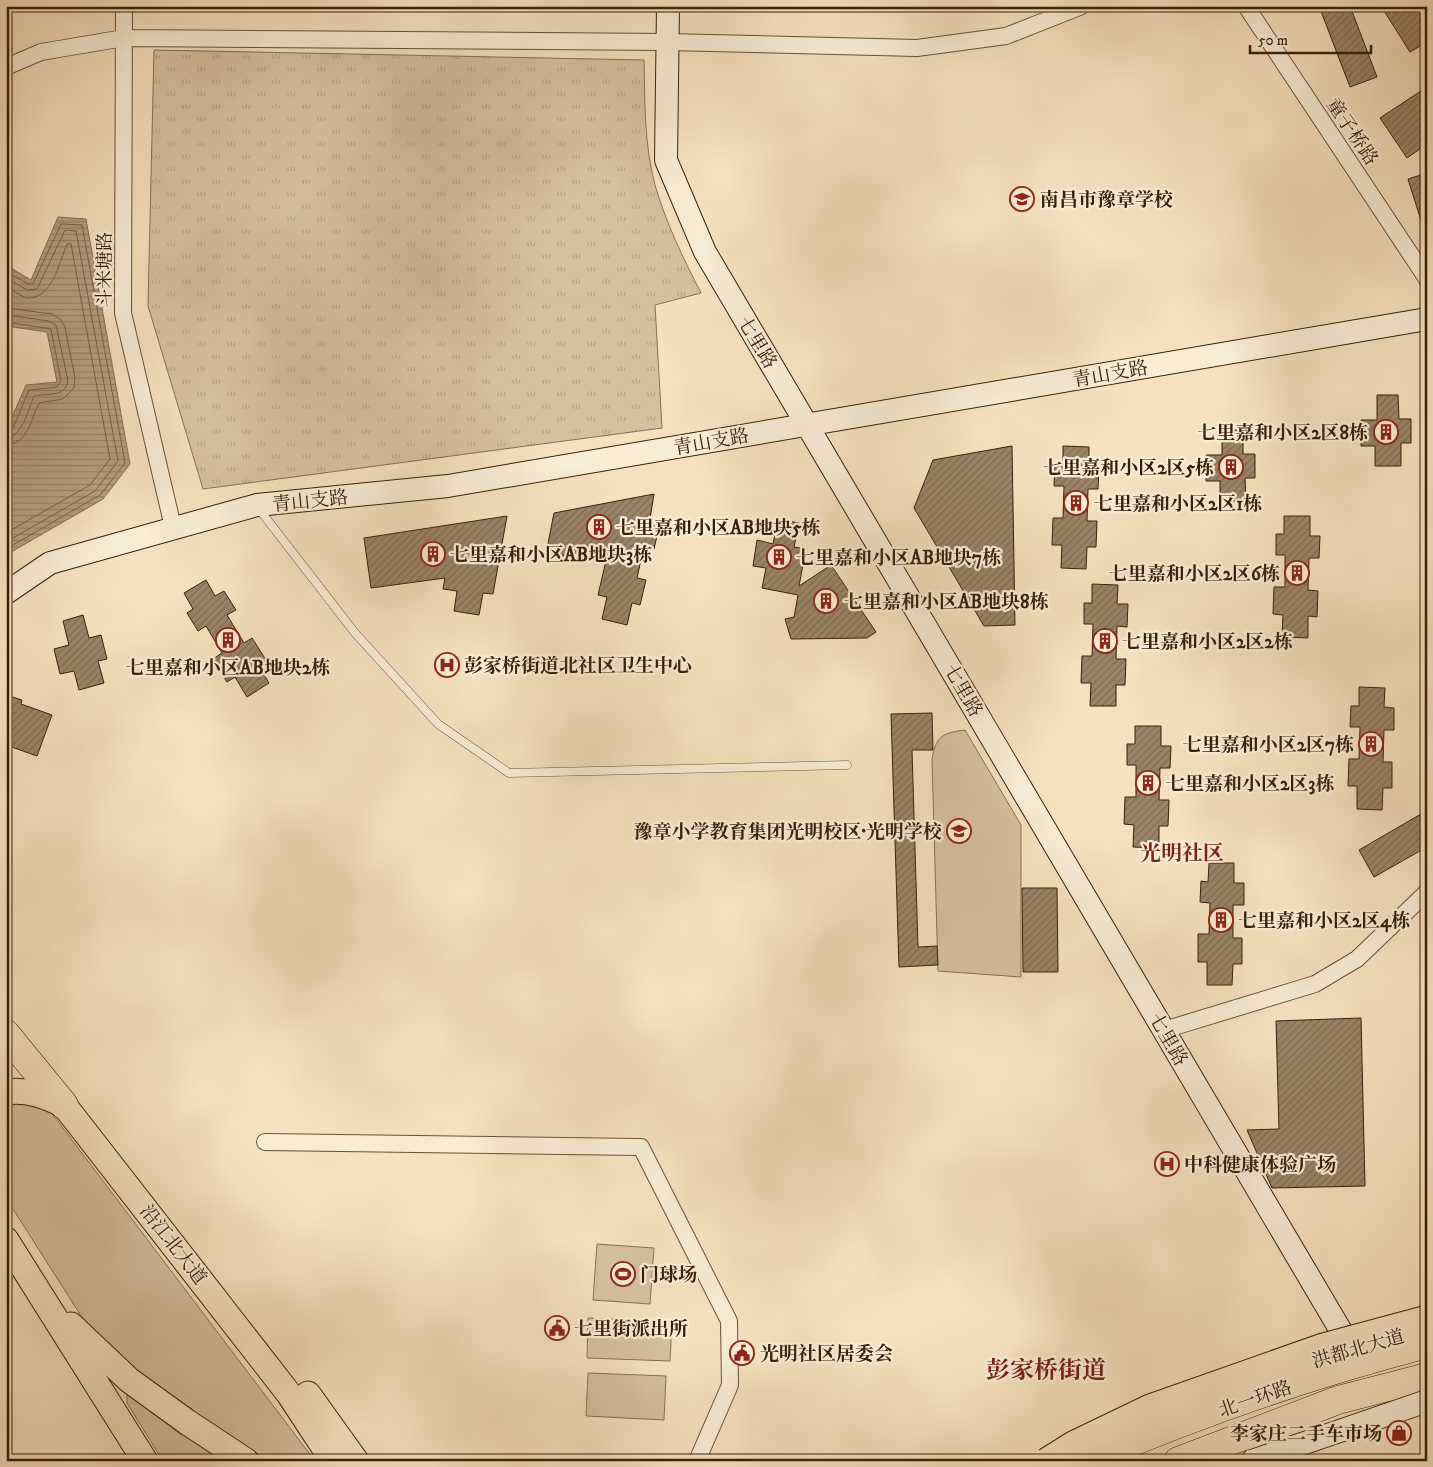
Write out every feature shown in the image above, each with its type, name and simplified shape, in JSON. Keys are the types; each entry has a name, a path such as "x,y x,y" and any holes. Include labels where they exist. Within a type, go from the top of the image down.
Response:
{"highway":[{"name":"沿江北大道","path":"6,1034 64,1105"},
{"name":"北一环路","path":"1087,1461 1180,1424 1281,1389 1376,1357 1427,1344"},
{"name":"北一环路","path":"1178,1461 1338,1400 1427,1377"}],"main road":[{"path":"6,1092 20,1090 40,1094 64,1105"},
{"name":"沿江北大道","path":"64,1105 177,1247 289,1394 333,1461"},
{"path":"6,1240 145,1461"},
{"path":"177,1247 294,1375 356,1461"},
{"path":"46,1301 129,1380 187,1422 246,1461"},
{"path":"1046,1461 1072,1444 1150,1407 1323,1346 1427,1318"},
{"name":"洪都北大道","path":"1103,1461 1116,1455 1153,1422 1181,1405 1351,1348 1427,1328"},
{"path":"1253,1461 1271,1443 1297,1423 1325,1409 1427,1382"}],"street":[{"name":"斗米塘路","path":"124,6 123,313 174,527"},
{"name":"七里路","path":"668,6 666,160 705,252 1351,1348"},
{"path":"6,67 41,52 124,38 667,42 917,48 1006,36 1082,6"},
{"name":"童子桥路","path":"1246,6 1427,279"},
{"name":"青山支路","path":"6,593 50,562 257,505 448,486 1427,319"},
{"path":"1164,1030 1315,984 1357,959 1427,892"},
{"path":"265,1142 641,1148 729,1321 730,1385 697,1461"},
{"path":"1253,1461 1427,1401"}],"lane":[{"path":"257,505 355,633 438,724 509,773 847,765"}],"green space":[{"path":"154,50 644,60 645,107 651,170 664,213 701,293 655,305 662,428 203,489 148,306"},
{"path":"965,730 1021,825 1021,977 938,971 932,759 936,745 941,737"},
{"path":"8,1102 47,1107 315,1461 163,1461 127,1403 127,1395 145,1405 181,1435 193,1414 104,1345 85,1322 6,1198"},
{"name":"门球场","path":"597,1244 654,1248 650,1304 593,1300"},
{"path":"588,1318 672,1322 670,1361 587,1358"},
{"path":"588,1373 666,1376 664,1420 586,1416"}],"water":[{"path":"58,217 86,219 130,464 103,499 6,555 6,431 26,385 57,382 47,332 6,326 6,265 31,280"}],"building":[{"path":"1319,6 1350,6 1377,77 1350,87"},
{"path":"1381,6 1420,6 1427,17 1427,42 1410,52"},
{"path":"1427,87 1427,144 1407,158 1380,118"},
{"path":"1427,173 1427,230 1424,230 1408,179"},
{"name":"七里嘉和小区2区8栋","path":"1377,395 1398,395 1399,419 1411,419 1411,443 1401,443 1401,466 1375,466 1375,446 1361,446 1361,420 1377,420"},
{"name":"七里嘉和小区2区5栋","path":"1222,430 1243,430 1243,454 1255,454 1255,478 1245,478 1246,501 1220,501 1220,481 1206,481 1206,455 1222,455"},
{"path":"1012,446 1015,625 984,626 914,508 933,460"},
{"name":"七里嘉和小区2区1栋","path":"1063,446 1089,447 1089,466 1099,466 1098,489 1088,489 1087,521 1097,521 1096,547 1087,547 1086,569 1061,568 1062,545 1052,545 1053,518 1063,518 1064,486 1054,486 1055,465 1063,465"},
{"path":"654,494 649,525 659,527 654,549 644,546 637,578 646,580 640,605 632,603 627,625 602,619 607,597 598,595 609,548 545,559 554,513"},
{"name":"七里嘉和小区AB地块3栋","path":"507,516 493,594 483,593 479,615 454,611 457,591 443,589 445,578 371,588 364,538"},
{"name":"七里嘉和小区2区6栋","path":"1284,516 1310,516 1310,536 1320,536 1319,558 1309,558 1308,590 1318,591 1317,617 1308,616 1308,638 1282,637 1283,615 1273,614 1274,587 1285,587 1285,555 1276,555 1276,534 1284,534"},
{"name":"七里嘉和小区AB地块8栋","path":"778,519 799,523 794,547 806,549 799,586 831,565 876,632 867,638 791,639 785,619 794,617 798,595 762,588 766,568 753,566 757,540 773,544"},
{"name":"七里嘉和小区AB地块2栋","path":"206,580 215,596 224,591 236,610 227,615 244,643 252,638 266,660 258,665 269,683 247,697 235,677 227,682 213,659 222,653 206,626 198,631 187,613 193,609 184,593"},
{"name":"七里嘉和小区2区2栋","path":"1092,584 1118,585 1117,604 1128,604 1127,627 1117,626 1116,659 1126,659 1125,685 1116,685 1116,706 1090,706 1091,683 1081,683 1082,656 1092,656 1093,624 1084,624 1084,603 1092,603"},
{"path":"83,615 89,638 101,635 107,659 98,661 104,683 79,690 74,671 60,674 54,649 69,645 63,621"},
{"name":"七里嘉和小区2区7栋","path":"1359,687 1385,688 1384,707 1394,708 1394,730 1384,730 1383,762 1392,762 1392,788 1383,788 1382,810 1357,809 1357,786 1348,786 1349,759 1359,759 1360,727 1350,727 1351,706 1359,706"},
{"path":"6,695 22,700 21,704 52,715 37,756 6,745"},
{"path":"932,713 933,750 912,750 918,947 937,946 938,965 899,967 891,714"},
{"name":"七里嘉和小区2区3栋","path":"1135,726 1161,726 1161,746 1171,746 1170,768 1160,768 1159,800 1169,800 1168,826 1159,826 1159,848 1133,847 1134,825 1124,824 1125,797 1136,797 1136,765 1127,765 1127,744 1135,744"},
{"path":"1421,814 1427,824 1427,847 1374,877 1359,850"},
{"name":"七里嘉和小区2区4栋","path":"1209,863 1234,863 1234,883 1244,883 1244,905 1233,905 1233,938 1242,938 1242,964 1233,964 1232,985 1207,985 1207,962 1198,962 1198,934 1209,934 1210,903 1200,902 1201,881 1208,882"},
{"path":"1022,888 1057,888 1058,972 1023,972"},
{"path":"1361,1018 1365,1186 1272,1188 1247,1130 1279,1129 1276,1021"}],"place":[{"name":"南昌市豫章学校","path":"1022,199"},
{"name":"七里嘉和小区2区8栋","path":"1386,432"},
{"name":"七里嘉和小区2区5栋","path":"1231,467"},
{"name":"七里嘉和小区2区1栋","path":"1076,503"},
{"name":"七里嘉和小区AB地块5栋","path":"599,527"},
{"name":"七里嘉和小区AB地块3栋","path":"433,554"},
{"name":"七里嘉和小区AB地块7栋","path":"779,557"},
{"name":"七里嘉和小区2区6栋","path":"1297,573"},
{"name":"七里嘉和小区AB地块8栋","path":"826,601"},
{"name":"七里嘉和小区AB地块2栋","path":"228,640"},
{"name":"七里嘉和小区2区2栋","path":"1105,641"},
{"name":"彭家桥街道北社区卫生中心","path":"447,665"},
{"name":"七里嘉和小区2区7栋","path":"1371,744"},
{"name":"七里嘉和小区2区3栋","path":"1148,783"},
{"name":"豫章小学教育集团光明校区·光明学校","path":"959,831"},
{"name":"七里嘉和小区2区4栋","path":"1221,920"},
{"name":"中科健康体验广场","path":"1167,1164"},
{"name":"门球场","path":"623,1274"},
{"name":"七里街派出所","path":"557,1328"},
{"name":"光明社区居委会","path":"742,1353"},
{"name":"李家庄二手车市场","path":"1399,1433"}],"district":[{"name":"光明社区","path":"1182,853"},
{"name":"彭家桥街道","path":"1046,1370"}]}
